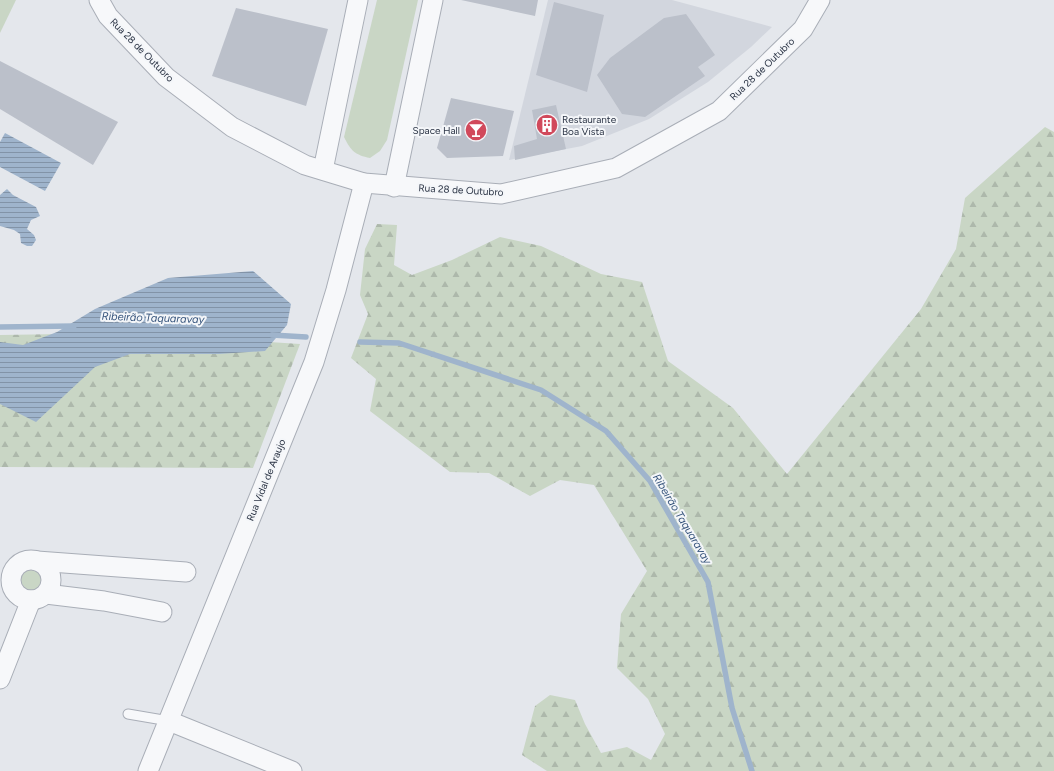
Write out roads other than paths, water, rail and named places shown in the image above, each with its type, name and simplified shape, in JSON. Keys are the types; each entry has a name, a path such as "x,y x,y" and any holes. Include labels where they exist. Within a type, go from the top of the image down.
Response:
{"street":[{"name":"Rua 28 de Outubro","path":"99,0 108,16 166,77 232,127 305,165 364,183 394,187 501,194 616,168 719,111 803,29 820,0"},
{"path":"323,170 358,0"},
{"path":"394,187 433,0"},
{"name":"Rua Vidal de Araujo","path":"148,771 314,362 336,290 364,183"},
{"path":"162,612 104,601 38,597 21,598 12,588 6,574 24,561 186,572"},
{"path":"0,679 38,597 49,588 50,575 43,564 37,561"},
{"path":"169,721 292,771"}],"lane":[{"path":"128,714 169,721"}],"water":[{"path":"5,133 61,163 45,191 0,167 0,142"},
{"path":"7,189 13,195 36,207 40,216 31,220 27,229 34,235 36,240 32,246 27,246 21,243 20,234 14,230 0,226 0,195"},
{"path":"253,271 291,304 287,325 265,351 219,354 130,354 95,367 36,422 0,404 0,342 23,345 57,332 95,309 168,278"}],"waterway":[{"name":"Ribeirão Taquaravay","path":"0,327 74,326"},
{"name":"Ribeirão Taquaravay","path":"272,335 306,337"},
{"name":"Ribeirão Taquaravay","path":"360,342 399,343 541,390 606,431 650,481 708,582 732,708 752,771"}],"place":[{"name":"Restaurante Boa Vista","path":"547,125"},
{"name":"Space Hall","path":"476,130"}]}
